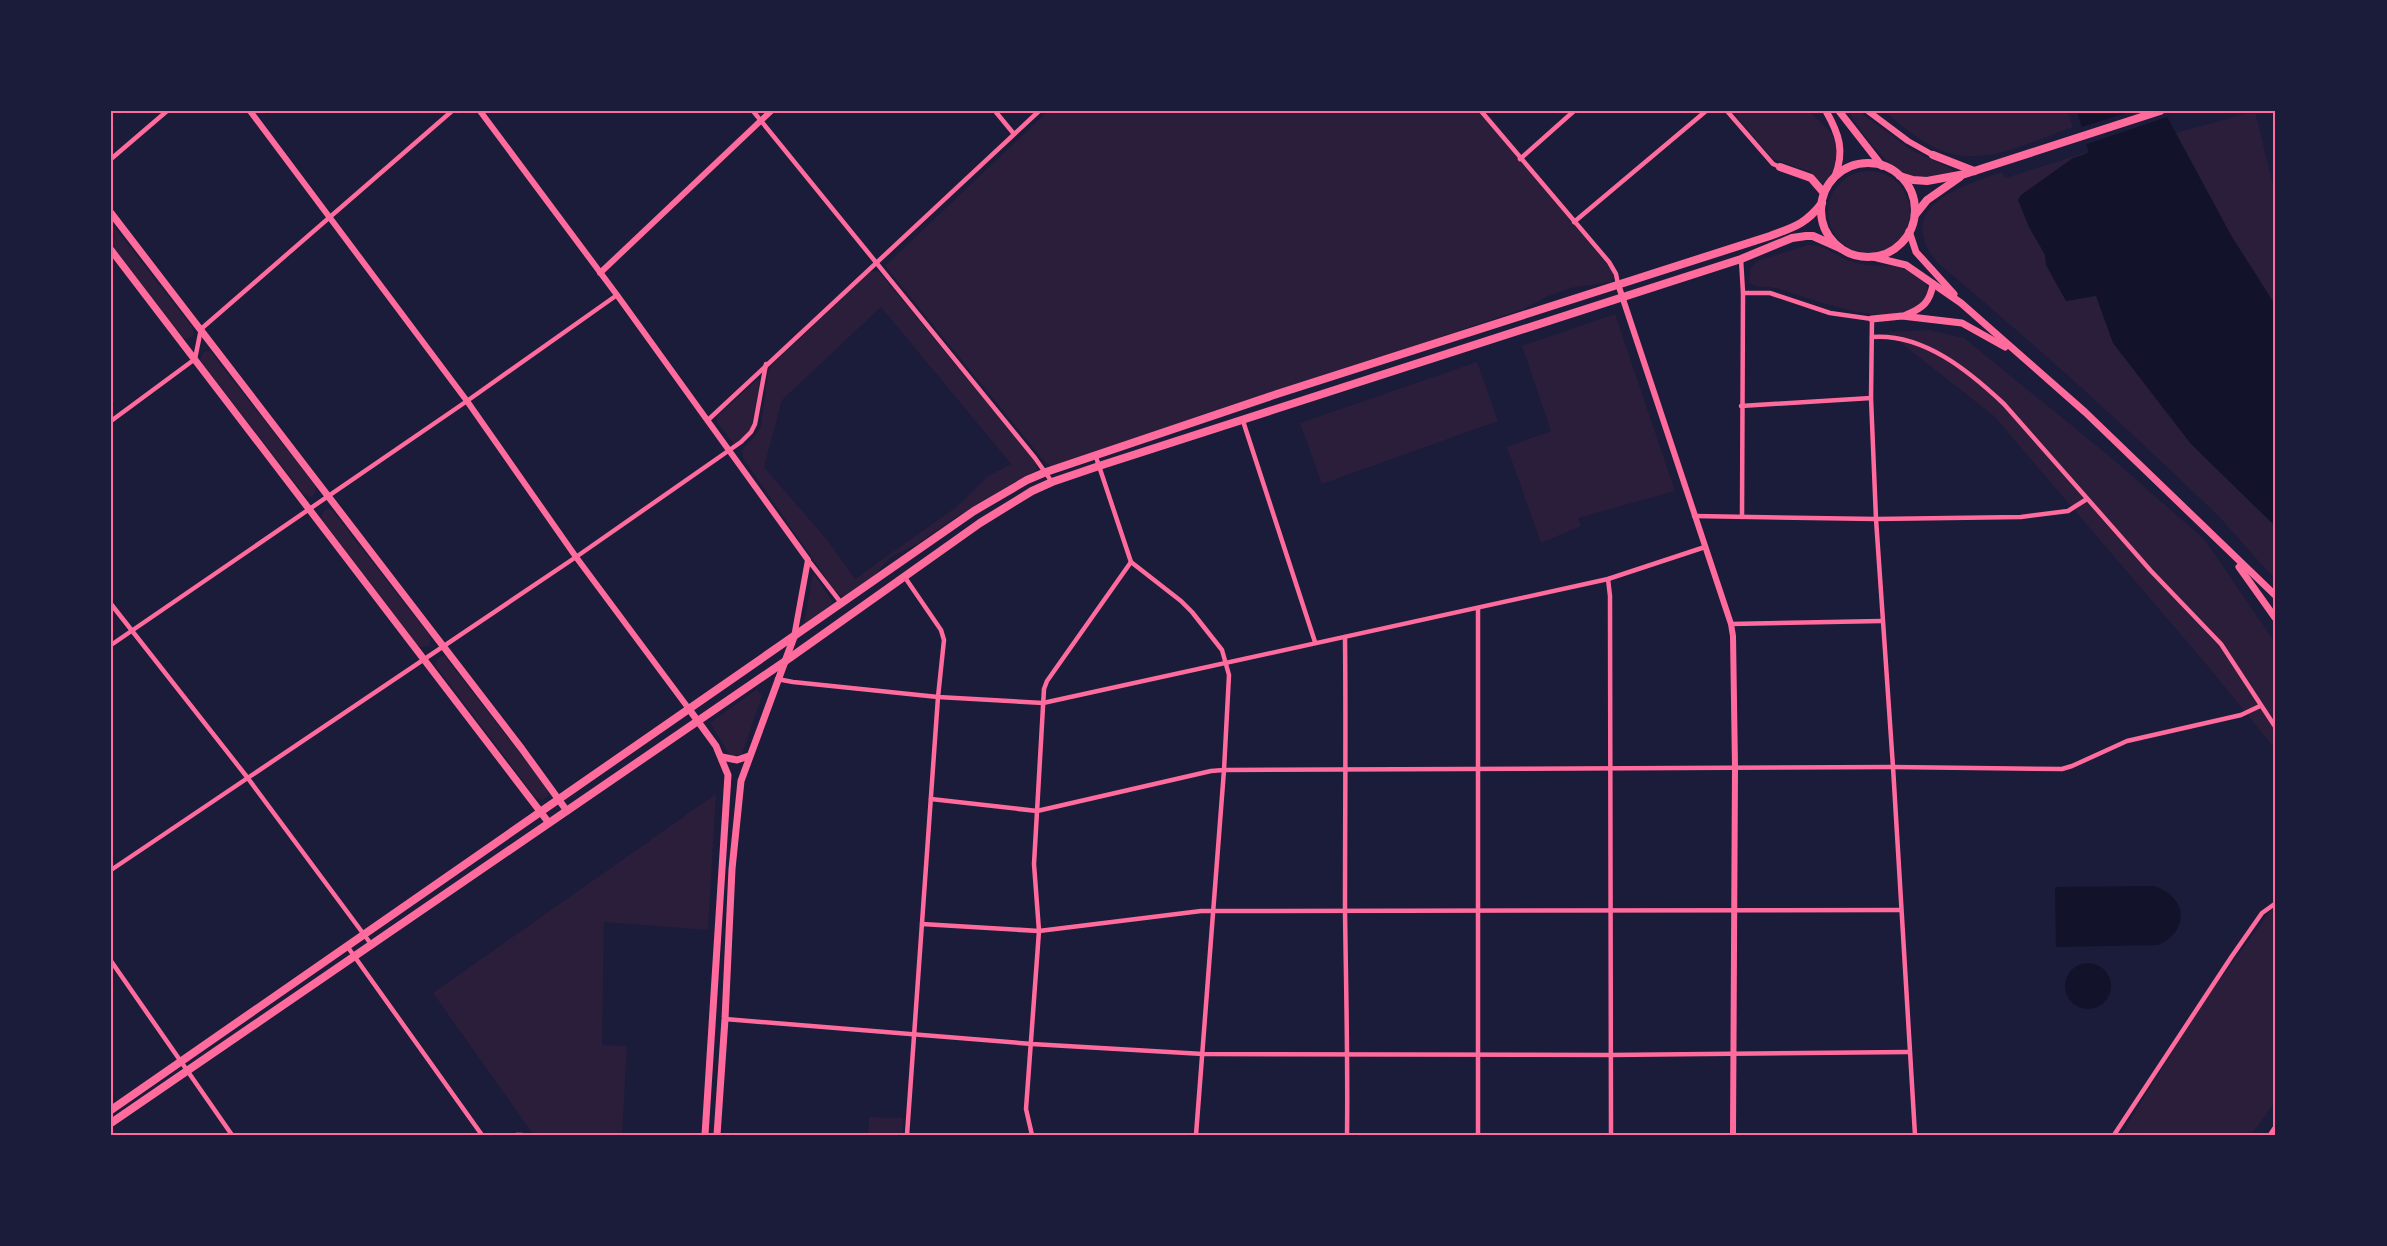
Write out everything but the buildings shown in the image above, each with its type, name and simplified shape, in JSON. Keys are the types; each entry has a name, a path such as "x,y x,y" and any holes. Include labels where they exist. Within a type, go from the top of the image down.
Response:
{"highway":[{"path":"2272,1135 2276,1130"}],"main road":[{"path":"1826,111 1834,125 1842,158 1835,176 1824,193 1821,218 1826,231 1840,248"},
{"path":"1839,111 1882,166"},
{"path":"1835,176 1856,165 1871,163 1913,180 1927,181 1965,174 2160,111"},
{"path":"1933,155 1974,171"},
{"path":"1780,167 1812,178 1824,193"},
{"path":"1873,257 1894,248 1909,231 1914,216 1927,200 1965,174"},
{"path":"1899,175 1913,198 1914,216"},
{"path":"111,1110 974,511 1027,480 1277,394 1799,225 1811,218 1822,203"},
{"path":"111,213 522,749 567,811"},
{"path":"1909,231 1916,252 1961,303 2085,412 2276,596"},
{"path":"111,1123 784,662 1004,507 1052,482 1741,259 1792,238 1813,236 1856,255 1899,261 1961,303"},
{"path":"111,250 549,823"},
{"path":"1902,316 1927,304 1933,284"},
{"path":"1872,319 1902,316 1962,323 1990,337 2027,362"},
{"path":"2221,543 2252,582 2276,619"},
{"path":"717,1135 737,810 741,781 794,637"},
{"path":"689,709 722,757 728,774 705,1135"},
{"path":"722,757 731,760 749,756"}],"street":[{"path":"111,159 166,111"},
{"path":"250,111 467,401 576,557 689,709"},
{"path":"111,421 195,359 201,329 452,111"},
{"path":"480,111 842,604"},
{"path":"753,111 1052,482"},
{"path":"600,273 771,111"},
{"path":"995,111 1014,134"},
{"path":"708,420 1039,111"},
{"path":"1481,111 1609,262 1616,274 1621,298 1731,624 1735,768 1733,1135"},
{"path":"1520,159 1574,111"},
{"path":"1574,222 1706,111"},
{"path":"1727,111 1773,164 1780,167"},
{"path":"1868,111 1908,141 1933,155"},
{"path":"1741,259 1743,293 1742,517"},
{"path":"1743,293 1770,293 1830,313 1872,319 1871,398 1881,621 1893,767 1915,1135"},
{"path":"111,645 467,401 617,295"},
{"path":"1872,337 1885,336 1909,340 1935,352 1961,368 2004,405 2151,571 2221,644 2276,728"},
{"path":"111,870 576,557 729,450 752,432 766,364"},
{"path":"1741,406 1871,398"},
{"path":"1243,421 1315,642"},
{"path":"1096,457 1131,562 1186,606 1215,639 1226,662 1228,675 1224,770 1196,1135"},
{"path":"1694,516 1876,519 2045,515 2068,511 2087,499"},
{"path":"777,679 938,697 1043,703 1608,579 1705,547"},
{"path":"794,637 808,560"},
{"path":"1032,1135 1026,1110 1039,932 1034,875 1043,703 1047,681 1131,562"},
{"path":"904,576 941,630 944,640 907,1135"},
{"path":"1608,579 1610,596 1611,1135"},
{"path":"111,604 247,777 370,944"},
{"path":"1478,608 1478,1135"},
{"path":"1731,624 1881,621"},
{"path":"1345,637 1347,1135"},
{"path":"931,799 1037,811 1211,771 1224,770 1893,767 2061,769 2079,764 2127,741 2241,715 2260,706"},
{"path":"2114,1135 2262,913 2276,903"},
{"path":"922,924 1039,932 1214,911 1900,910"},
{"path":"347,946 482,1135"},
{"path":"111,961 232,1135"},
{"path":"725,1019 1032,1044 1203,1054 1348,1056 1909,1052"},
{"path":"516,1135 522,1135"}],"shaded area":[{"path":"1048,111 1479,111 1612,270 1615,278 1611,282 1571,288 1546,297 1526,308 1057,466 1051,466 1045,462 885,266"},
{"path":"1732,111 1808,111 1827,128 1837,144 1837,162 1824,186 1811,172 1773,159"},
{"path":"1848,111 1858,111 1911,150 1956,171 1924,178 1900,171 1870,143"},
{"path":"1883,111 2067,111 2073,127 2012,149 1980,156 1964,156 1931,146"},
{"path":"2077,111 2164,111 2232,237 2276,306 2276,527 2191,444 2113,343 2096,296 2066,301 2046,265 2045,255 2029,227 2018,200 2021,195 2073,158 2089,153"},
{"path":"2255,111 2276,197 2276,363 2151,140"},
{"path":"2085,153 2093,203 2276,439 2276,579 2219,517 2144,446 2042,352 1937,262 1925,243 1922,227 1927,213 1937,202 1952,192 2002,172 2005,178"},
{"path":"1861,171 1877,171 1892,178 1903,189 1910,204 1907,228 1898,241 1877,253 1861,253 1846,246 1835,235 1828,220 1828,204 1835,189 1846,178"},
{"path":"111,223 192,327 194,334 192,337 185,339 181,337 111,245"},
{"path":"1808,245 1821,247 1856,263 1893,266 1909,271 1925,283 1928,297 1914,309 1900,314 1883,315 1846,310 1775,288 1756,286 1749,282 1751,267 1757,261"},
{"path":"870,272 879,272 1036,462 1037,470 956,517 919,543 891,557 864,586 845,597 832,587 743,458 742,450 761,426 768,373 772,365","holes":["881,307 1011,464 988,476 959,505 855,579 828,541 764,467 782,400"]},
{"path":"1615,314 1675,491 1578,518 1581,526 1541,543 1507,447 1551,431 1522,346"},
{"path":"1929,330 1964,338 2108,455 2205,540 2276,644 2276,750 2206,664 1994,416 1887,332"},
{"path":"210,351 315,485 316,492 311,497 304,495 200,360 203,353"},
{"path":"1477,362 1498,421 1322,484 1300,423"},
{"path":"758,379 760,382 751,427 748,433 734,444 717,422 718,415"},
{"path":"331,509 429,635 431,639 429,646 418,646 321,518 324,511"},
{"path":"813,573 834,604 804,624"},
{"path":"441,656 445,657 547,788 549,795 543,800 536,798 435,665"},
{"path":"757,689 762,696 742,754 731,757 710,723"},
{"path":"716,794 708,930 604,922 602,1045 627,1046 622,1135 533,1134 433,993"},
{"path":"2154,886 2165,891 2179,906 2180,923 2168,939 2158,945 2056,947 2055,887"},
{"path":"2276,903 2276,1101 2251,1135 2121,1135 2198,1010"},
{"path":"2088,963 2097,964 2105,969 2110,977 2110,995 2105,1003 2097,1008 2088,1009 2079,1008 2071,1003 2066,995 2065,986 2066,977 2071,969 2079,964"},
{"path":"869,1117 903,1118 902,1135 868,1135"}],"pier":[{"path":"2132,111 2167,111 2170,116 2084,145 2079,128"}]}
